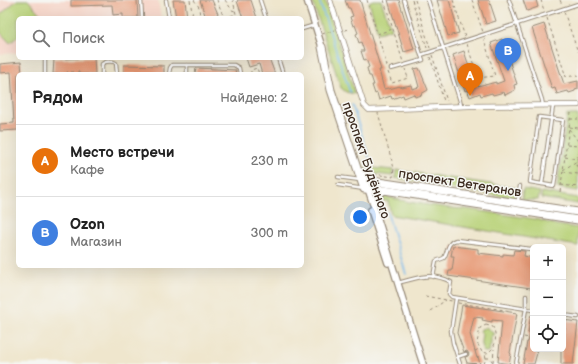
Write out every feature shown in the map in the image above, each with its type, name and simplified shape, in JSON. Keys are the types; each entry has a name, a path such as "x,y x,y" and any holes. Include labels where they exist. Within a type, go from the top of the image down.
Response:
{"main road":[{"name":"проспект Будённого","path":"322,46 366,189"},
{"name":"проспект Ветеранов","path":"363,180 578,212"},
{"name":"проспект Ветеранов","path":"366,189 384,190 578,220"}],"street":[{"name":"проспект Будённого","path":"307,0 322,46"},
{"path":"330,0 364,105 367,109 578,105"},
{"name":"проспект Будённого","path":"366,189 374,205 390,255 396,282"},
{"name":"проспект Будённого","path":"366,189 388,263 396,282 423,364"},
{"path":"374,205 376,197 384,190"}],"lane":[{"path":"141,0 142,16"},
{"path":"166,0 169,16"},
{"path":"260,0 265,16"},
{"path":"391,69 423,60 404,0"},
{"path":"428,0 461,107"},
{"path":"509,0 543,106"},
{"path":"421,55 578,4"},
{"path":"304,28 315,25"},
{"path":"45,60 45,72"},
{"path":"279,60 282,72"},
{"path":"102,72 102,64 105,62 114,62 116,63 117,72"},
{"path":"187,65 187,72"},
{"path":"169,72 172,66 187,65 234,65 239,68 240,72"},
{"path":"542,184 553,106"},
{"path":"539,117 551,118 563,120 554,186 530,182 539,117"},
{"name":"проспект Ветеранов","path":"338,178 363,180"},
{"name":"проспект Ветеранов","path":"338,185 366,189"},
{"path":"517,203 520,186"},
{"path":"433,277 436,261 444,258 450,243 453,240 530,249"},
{"path":"396,282 424,275 451,282 449,294 452,297 530,310"},
{"path":"516,364 526,309 526,296"},
{"path":"456,298 451,331 460,364"},
{"path":"566,315 578,317"},
{"path":"457,357 466,354"}],"path":[{"path":"190,0 193,16"},
{"path":"194,0 199,7 200,16"},
{"path":"217,0 224,16"},
{"path":"225,0 232,10 236,12"},
{"path":"233,0 236,12"},
{"path":"367,0 392,83 408,78 384,0"},
{"path":"453,0 478,78 496,76 484,34 472,0"},
{"path":"541,0 566,77 578,75"},
{"path":"560,0 578,52"},
{"path":"232,16 236,14 236,12"},
{"path":"318,35 350,29"},
{"path":"377,34 393,29"},
{"path":"251,72 251,70 257,68 258,72"},
{"path":"67,72 79,72"},
{"path":"560,192 571,113"},
{"path":"366,172 393,177 394,168 378,115"},
{"path":"570,119 578,119"},
{"path":"568,128 578,128"},
{"path":"568,128 578,141"},
{"path":"566,144 578,146"},
{"path":"578,153 576,166 578,166"},
{"path":"564,157 578,159"},
{"path":"562,171 577,161"},
{"path":"562,171 578,174"},
{"path":"560,185 578,188"},
{"path":"425,296 456,303 511,311 514,309"},
{"path":"430,311 446,300"},
{"path":"490,352 485,353 479,349 477,343 480,328 486,325 491,326 494,330 494,363"},
{"path":"489,357 490,352 494,348"},
{"path":"475,351 479,349"},
{"path":"484,364 486,358 485,353"},
{"path":"489,357 494,363"}],"shaded area":[{"path":"0,0 158,0 161,16 16,16 16,53 0,54"}],"green space":[{"path":"17,0 28,0 41,15 16,16 16,38 10,43 0,32 0,15"},
{"path":"312,0 325,0 355,94 346,92 341,88"},
{"path":"373,0 381,0 391,29 378,33 369,2"},
{"path":"567,115 578,115 578,191 557,188"},
{"path":"364,167 393,170 392,176 368,173"},
{"path":"396,170 517,188 514,198 452,189 395,178"},
{"path":"523,189 540,192 538,200 522,200"},
{"path":"542,192 578,198 578,204 541,198"},
{"path":"384,196 409,202 535,219 557,225 578,228 578,246 391,215 388,201 379,201 380,198"},
{"path":"486,327 494,334 491,336 490,351 486,352 482,351 482,334 480,331 482,328 483,329"}],"building":[{"path":"71,0 137,0 138,16 123,16 123,14 113,15 112,5 71,6"},
{"path":"173,0 185,0 187,16 176,16"},
{"path":"200,0 212,0 218,14 216,16 205,16"},
{"path":"251,0 256,16 242,16 237,1"},
{"path":"345,0 360,0 381,70 379,70 384,89 411,85 412,89 419,87 414,69 419,68 428,90 421,94 422,95 415,97 414,94 404,98 403,95 392,99 391,96 379,100 372,85 374,85 371,76 369,76 367,68 369,67 366,59 364,60 361,51 364,51 356,34 358,33 355,25 353,26 350,17 353,16"},
{"path":"388,0 399,0 414,49 404,52"},
{"path":"437,0 449,0 459,33 448,36"},
{"path":"478,0 489,0 496,21 486,24"},
{"path":"523,0 536,0 538,7 527,11"},
{"path":"544,24 564,84 578,81 578,89 575,91 557,94 555,88 552,89 532,28"},
{"path":"502,39 517,84 514,85 515,90 505,95 504,92 481,96 480,93 470,97 467,90 465,91 453,55 464,51 475,85 485,85 496,82 496,84 504,81 491,43"},
{"path":"54,60 94,60 95,72 53,72"},
{"path":"247,60 270,60 274,72 261,72 259,64 249,67"},
{"path":"21,62 22,72 16,72 16,130 0,131 0,124 14,123 11,72 0,73 0,64"},
{"path":"124,65 164,66 164,72 124,72"},
{"path":"196,68 236,70 236,72 195,72"},
{"path":"453,246 478,249 478,253 503,256 503,254 513,255 514,250 525,251 524,256 530,257 530,288 448,276 449,271 452,271 454,256 451,256"},
{"path":"462,305 517,313 509,364 498,362 502,321 492,320 492,322 482,320 483,318 474,317 470,334 480,364 467,363 465,357 469,354 467,351 464,352 457,333"},
{"path":"566,320 578,322 573,364 561,364 561,352 566,352"},
{"path":"530,321 530,334 528,333"},
{"path":"530,334 530,352 537,353 534,364 523,364"}],"waterway":[{"path":"319,0 350,92"},
{"path":"352,105 369,157"},
{"path":"387,212 406,274"}],"place":[{"name":"Ozon","path":"508,71"},
{"name":"Место встречи","path":"470,96"}]}
